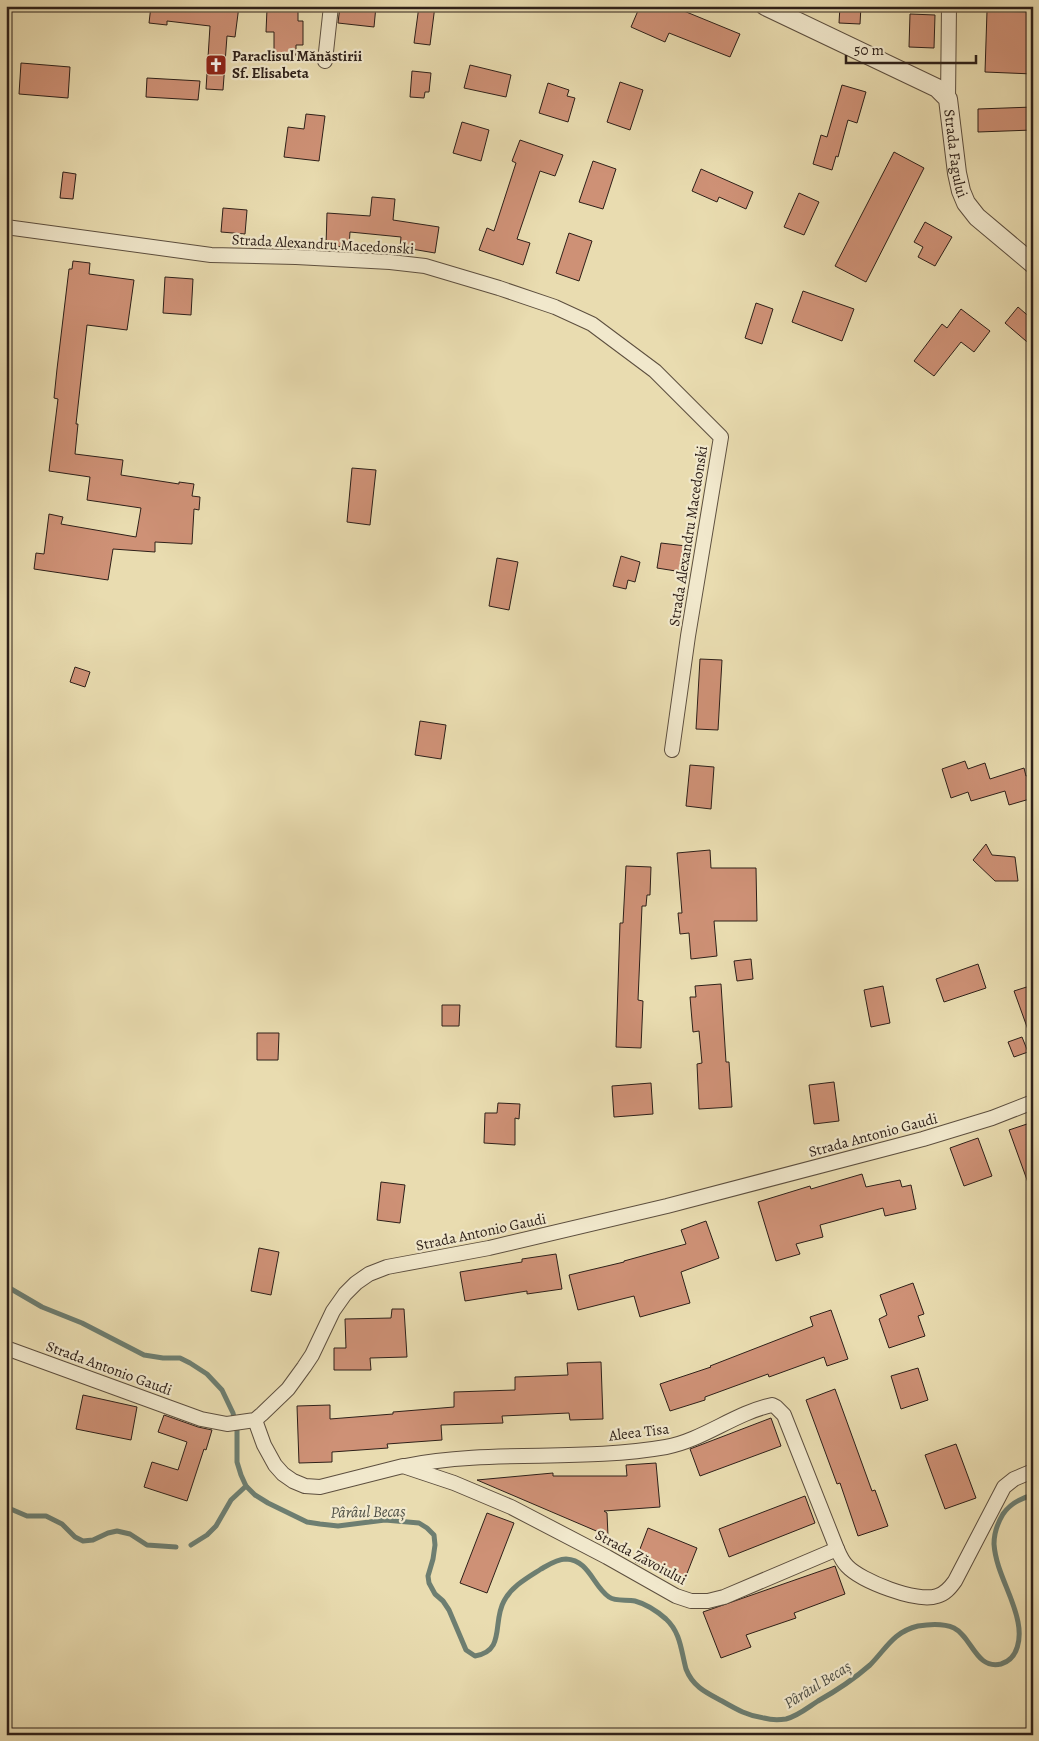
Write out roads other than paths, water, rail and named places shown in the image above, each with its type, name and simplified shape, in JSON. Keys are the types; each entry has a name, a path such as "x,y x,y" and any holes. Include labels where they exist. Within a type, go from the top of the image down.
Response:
{"street":[{"path":"325,61 330,6"},
{"name":"Strada Fagului","path":"765,6 937,88 948,99 957,173 966,203 977,217 1033,264"},
{"path":"948,99 950,6"},
{"name":"Strada Alexandru Macedonski","path":"6,227 211,255 296,257 390,262 426,266 555,307 592,324 628,349 655,371 721,437 688,636 672,750"},
{"name":"Strada Antonio Gaudi","path":"6,1348 201,1419 229,1423 250,1420 288,1389 312,1355 333,1310 356,1283 369,1274 387,1267 489,1248 685,1202 923,1139 992,1118 1033,1102"},
{"name":"Aleea Tisa","path":"403,1466 452,1459 630,1451 668,1446 772,1405 776,1406 784,1415 837,1549"},
{"path":"250,1420 275,1465 288,1478 305,1486 320,1487 403,1466"},
{"name":"Strada Zăvoiului","path":"403,1466 454,1483 511,1507 607,1557 676,1596 691,1601 708,1601 724,1597 837,1549"},
{"path":"837,1549 848,1568 882,1586 918,1597 930,1598 938,1596 950,1587 969,1556 1000,1492 1014,1479 1033,1471"}],"waterway":[{"name":"Pârâul Becaș","path":"6,1286 42,1307 82,1323 144,1355 180,1358 207,1374 222,1390 233,1413 237,1430 237,1462 246,1486 255,1495 268,1503 307,1522 338,1526 385,1520 419,1523 427,1528 434,1535 435,1545 428,1576 429,1583 435,1594 449,1610 466,1650 475,1656 485,1653 495,1642 504,1601 516,1587 553,1562 563,1559 574,1560 585,1569 609,1597 639,1602 652,1609 671,1624 678,1636 686,1669 692,1680 701,1689 747,1714 758,1717 781,1720 798,1714 858,1675 902,1632 918,1626 936,1624 954,1628 960,1632 980,1658 993,1665 1001,1664 1012,1657 1019,1641 1019,1628 1016,1612 995,1554 995,1536 999,1521 1006,1510 1016,1502 1033,1495"},
{"path":"191,1545 207,1535 216,1526 231,1500 246,1486"},
{"path":"6,1507 27,1516 46,1516 62,1524 75,1537 83,1541 93,1540 117,1531 130,1534 147,1545 176,1547"}],"place":[{"name":"Paraclisul Mănăstirii Sf. Elisabeta","path":"216,65"}]}
